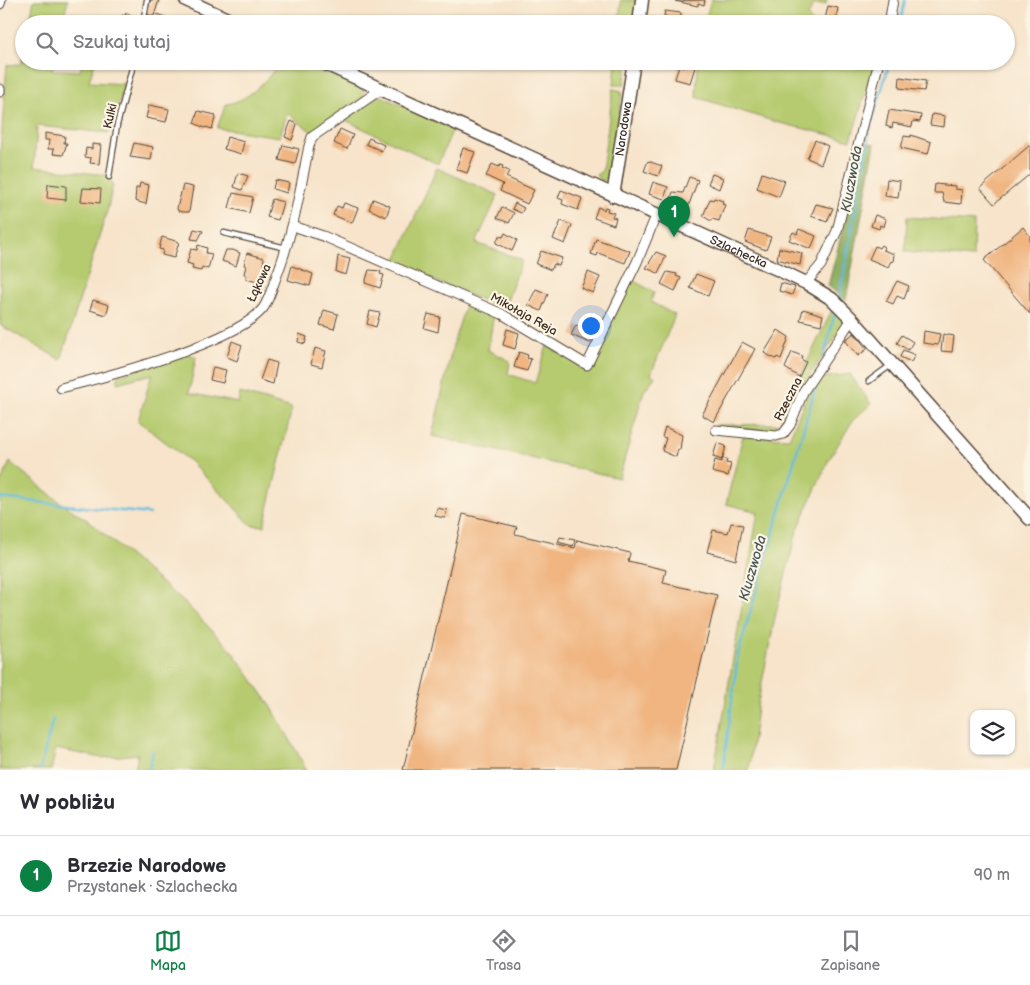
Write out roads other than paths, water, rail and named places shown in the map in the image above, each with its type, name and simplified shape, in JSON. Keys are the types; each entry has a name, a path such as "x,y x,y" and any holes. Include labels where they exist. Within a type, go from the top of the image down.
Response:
{"street":[{"path":"186,0 218,15"},
{"path":"640,15 642,0"},
{"path":"890,15 893,0"},
{"name":"Szlachecka","path":"338,70 806,283 832,300 849,316 1030,519"},
{"name":"Narodowa","path":"613,196 633,70"},
{"path":"806,283 821,265 838,231 877,70"},
{"name":"Łąkowa","path":"61,388 138,366 231,331 264,306 287,248 308,146 312,137 380,90"},
{"name":"Mikołaja Reja","path":"293,226 323,236 502,314 587,365 637,262 656,216"},
{"name":"Rzeczna","path":"716,430 776,436 783,434 790,425 803,392 849,316"}],"lane":[{"path":"144,15 147,0"},
{"name":"Kulki","path":"109,176 117,125 132,70"},
{"path":"224,233 287,248"},
{"path":"869,381 892,364"}],"waterway":[{"name":"Kluczwoda","path":"902,15 905,0"},
{"name":"Kluczwoda","path":"839,299 869,133 887,70"},
{"name":"Kluczwoda","path":"824,355 836,309"},
{"name":"Kluczwoda","path":"723,770 738,654 819,376"},
{"path":"0,498 150,514"},
{"path":"40,770 53,719"},
{"path":"149,770 153,751"}],"place":[{"name":"Brzezie Narodowe","path":"674,237"}]}
